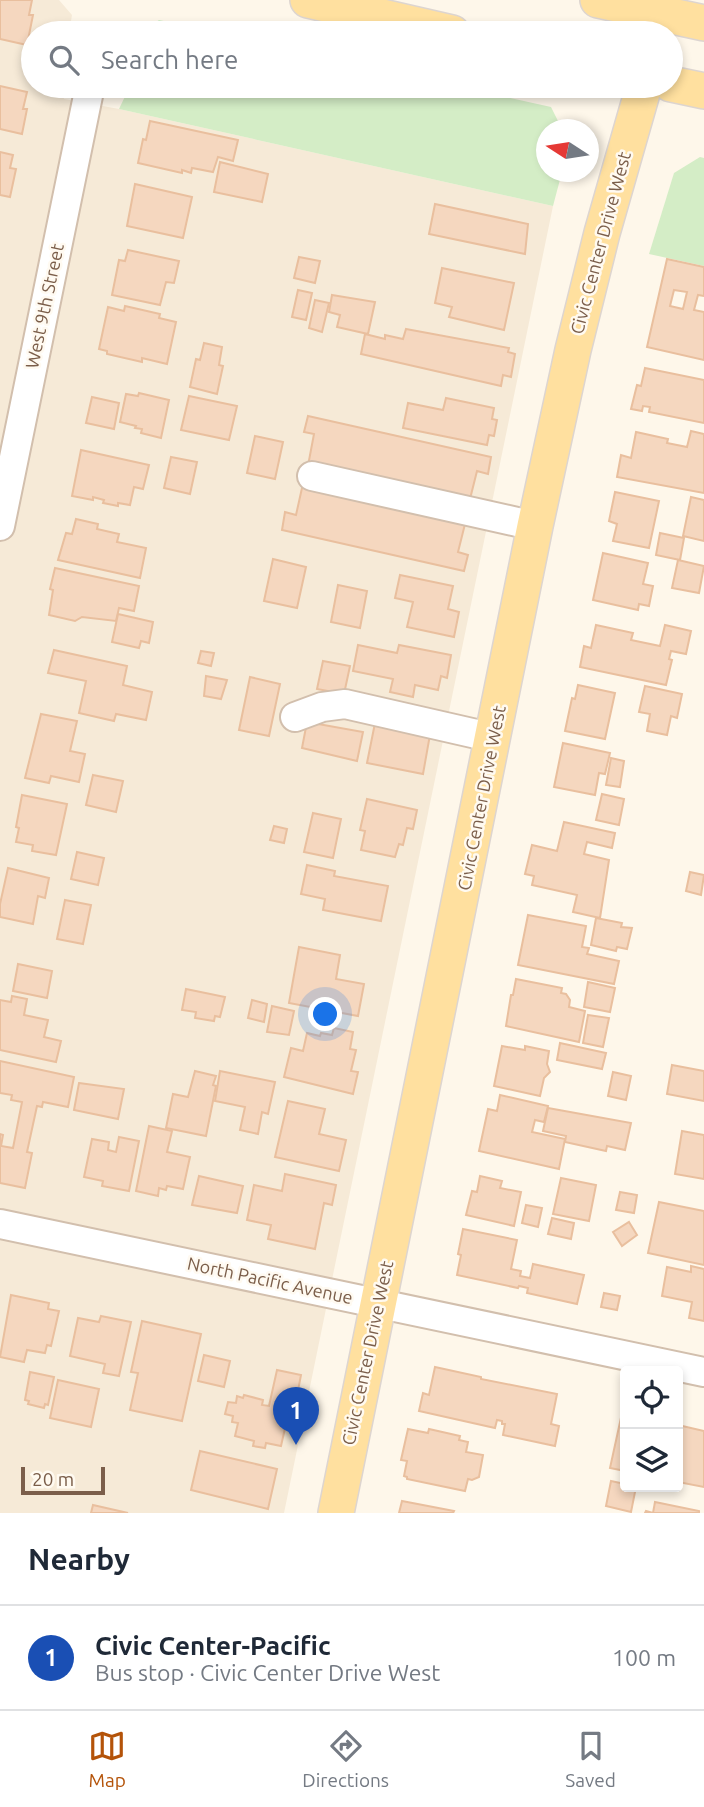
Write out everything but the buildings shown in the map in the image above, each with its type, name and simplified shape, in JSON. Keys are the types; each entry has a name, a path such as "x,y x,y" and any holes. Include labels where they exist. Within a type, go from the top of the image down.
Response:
{"main road":[{"path":"308,0 400,21"},
{"path":"598,0 704,23"},
{"path":"683,87 704,91"},
{"name":"Civic Center Drive West","path":"336,1513 536,526 586,297 640,98"}],"street":[{"name":"West 9th Street","path":"0,526 88,98"},
{"path":"312,476 536,526"},
{"path":"295,717 322,707 345,704 494,738"},
{"name":"North Pacific Avenue","path":"0,1224 704,1372"}],"shaded area":[{"path":"0,0 59,0 72,15 71,21 21,21 21,98 64,98 119,109 553,206 284,1513 0,1513"}],"green space":[{"path":"124,98 510,98 551,107 557,119 536,119 536,182 559,182 553,206 119,109"},
{"path":"700,157 704,158 704,266 649,254 674,173"}],"place":[{"name":"Civic Center-Pacific","path":"296,1445"}]}
